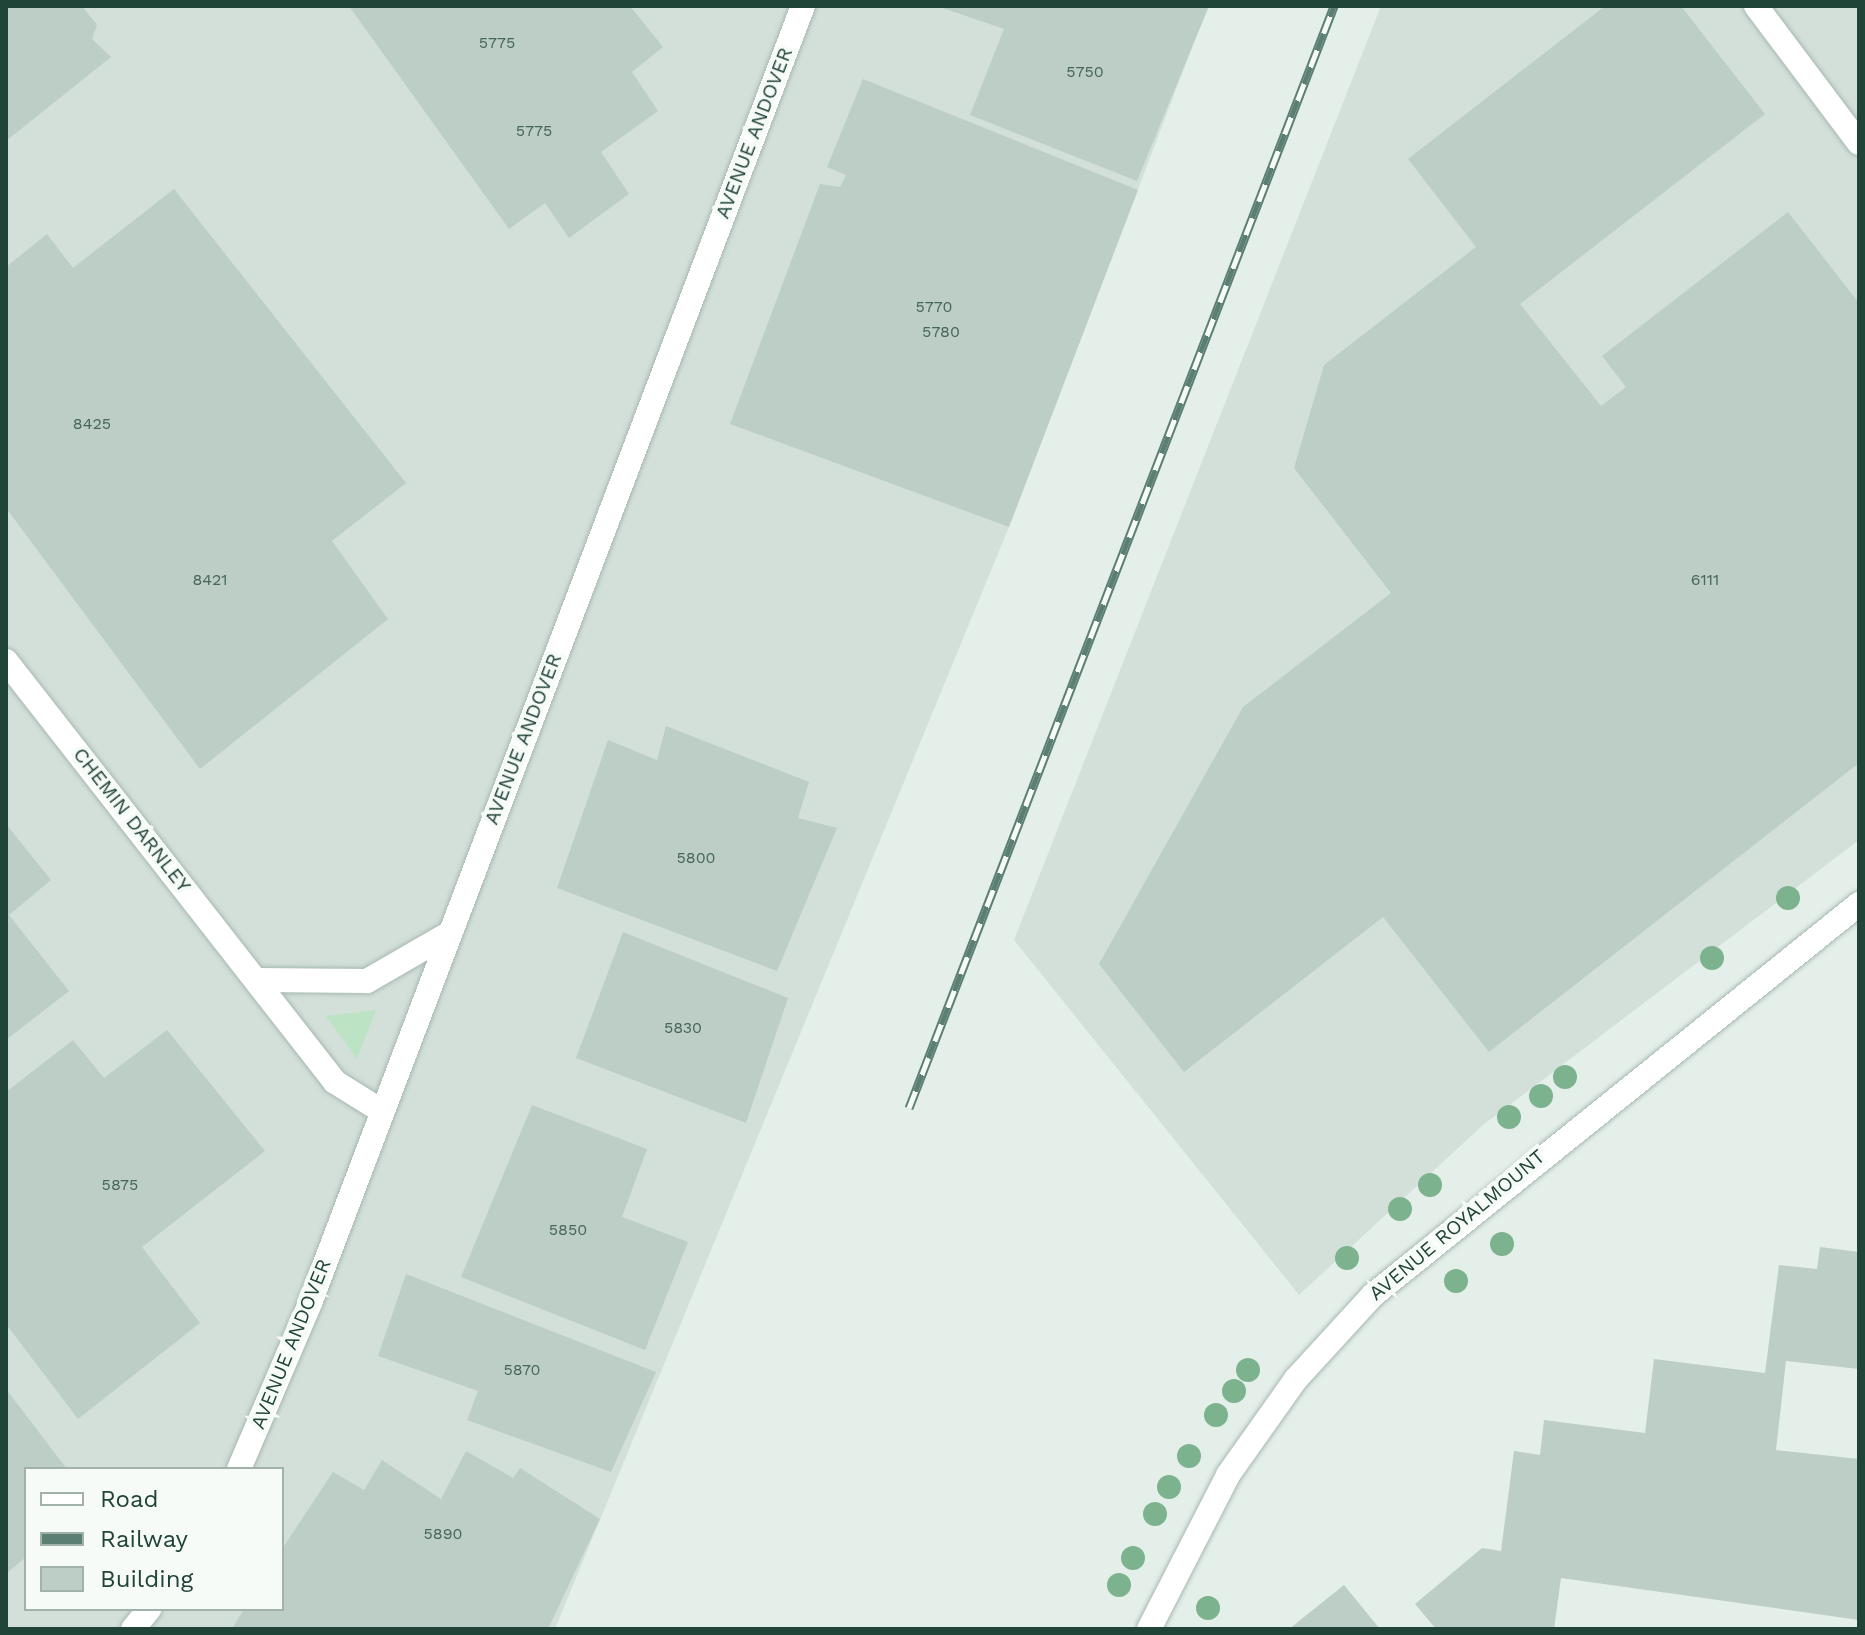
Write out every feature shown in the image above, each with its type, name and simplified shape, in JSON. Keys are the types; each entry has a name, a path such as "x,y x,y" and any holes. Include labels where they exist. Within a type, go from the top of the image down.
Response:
{"street":[{"name":"AVENUE ANDOVER","path":"240,1467 450,933 803,6"},
{"path":"1756,6 1859,143"},
{"name":"CHEMIN DARNLEY","path":"6,661 335,1082 380,1110"},
{"name":"AVENUE ROYALMOUNT","path":"1149,1629 1228,1475 1296,1379 1373,1295 1859,904"},
{"path":"257,980 367,981 450,933"},
{"path":"133,1629 147,1611"}],"shaded area":[{"path":"6,6 1208,6 1009,527 555,1629 6,1629"},
{"path":"1381,6 1859,6 1859,840 1483,1125 1299,1295 1014,940"}],"green space":[{"path":"376,1010 357,1059 326,1016"}],"building":[{"path":"6,6 82,6 97,25 92,39 111,57 6,141"},
{"path":"349,6 630,6 663,47 632,72 658,111 601,152 629,194 569,238 545,203 509,229"},
{"path":"937,6 1209,6 1137,181 970,115 1004,29"},
{"path":"1605,6 1681,6 1765,114 1520,304 1601,406 1626,387 1602,356 1788,212 1859,303 1859,763 1489,1052 1383,917 1184,1072 1099,964 1243,707 1391,593 1294,468 1324,365 1476,247 1408,159"},
{"path":"863,79 1138,190 1009,527 730,424 820,184 840,187 846,175 827,167"},
{"path":"174,189 406,483 332,541 388,619 200,769 6,508 6,267 47,234 73,268"},
{"path":"666,726 809,782 798,818 837,828 777,971 557,888 608,740 657,760"},
{"path":"6,824 51,880 9,915 69,991 6,1040"},
{"path":"623,932 788,998 746,1123 576,1058"},
{"path":"167,1030 265,1151 142,1247 200,1323 78,1419 6,1324 6,1092 73,1040 104,1078"},
{"path":"532,1105 647,1149 622,1217 688,1242 645,1350 461,1277"},
{"path":"1820,1247 1859,1252 1859,1369 1786,1361 1776,1450 1859,1459 1859,1620 1561,1578 1554,1629 1436,1629 1415,1604 1482,1548 1501,1551 1514,1451 1540,1455 1544,1420 1645,1433 1654,1359 1765,1373 1779,1265 1817,1269"},
{"path":"406,1274 656,1372 611,1472 467,1420 478,1391 378,1356"},
{"path":"6,1389 65,1467 24,1467 24,1559 6,1574"},
{"path":"466,1451 513,1478 520,1468 600,1519 548,1629 232,1629 243,1611 284,1611 284,1546 333,1472 364,1490 382,1460 441,1499"},
{"path":"1344,1585 1380,1629 1289,1629"}],"railway":[{"path":"909,1108 1334,6"}]}
